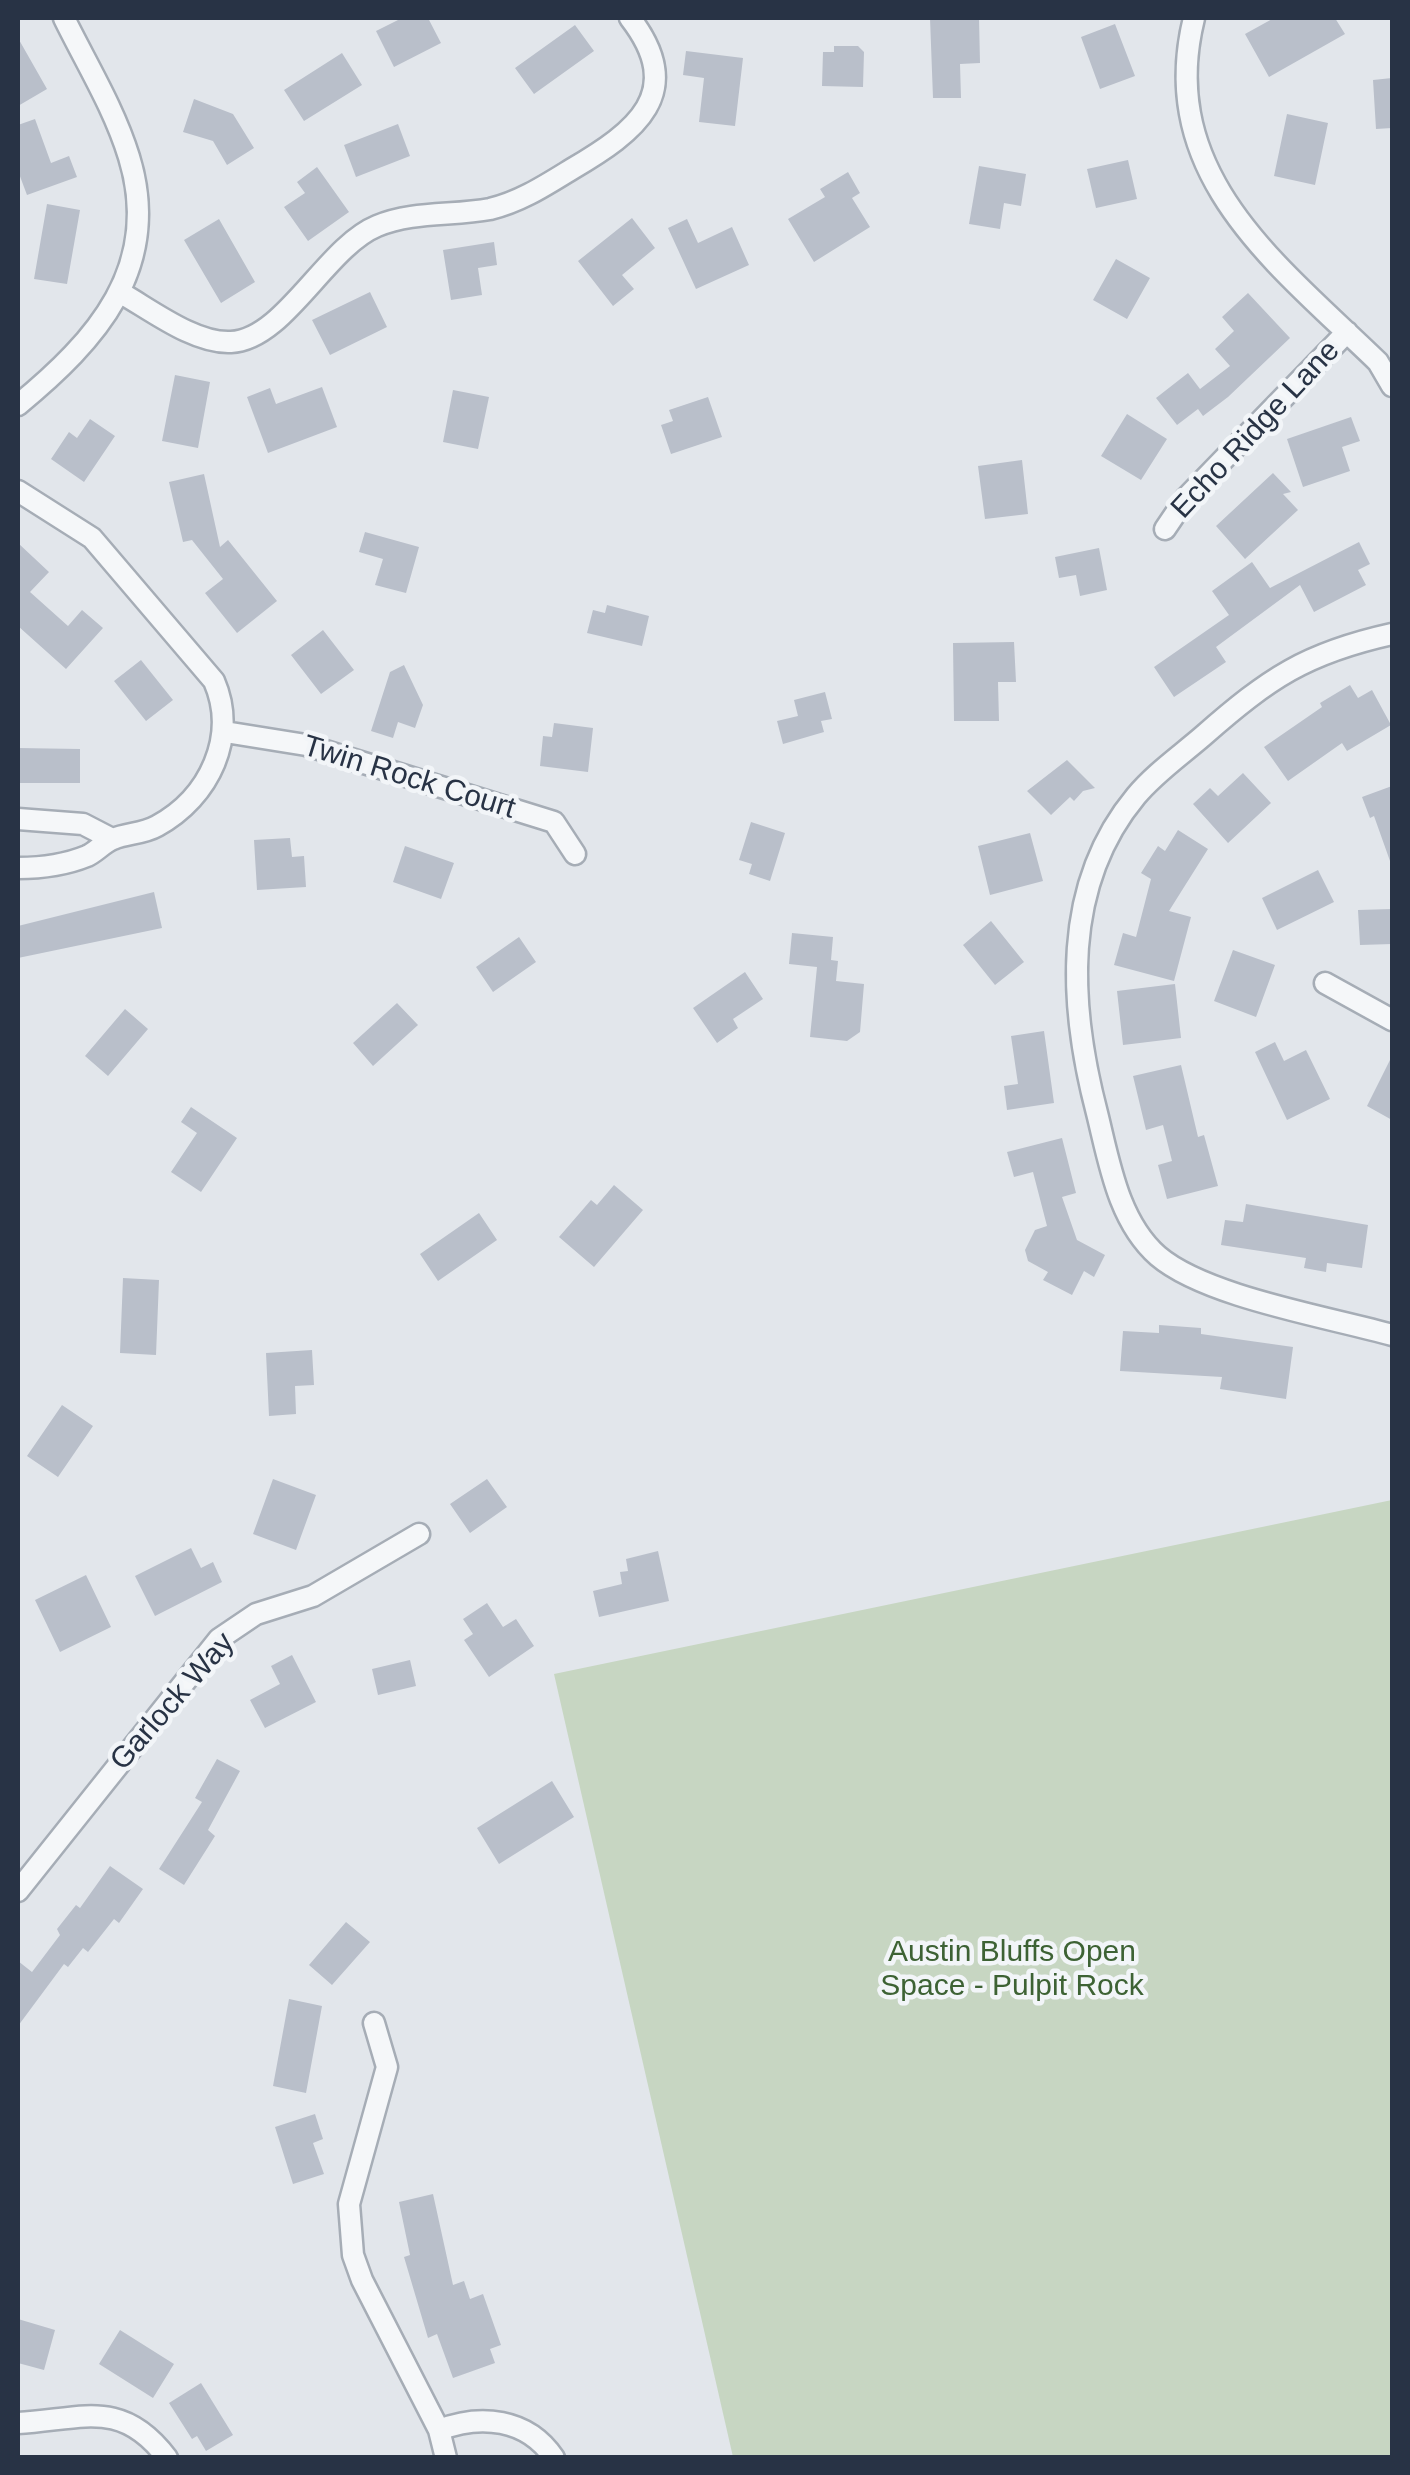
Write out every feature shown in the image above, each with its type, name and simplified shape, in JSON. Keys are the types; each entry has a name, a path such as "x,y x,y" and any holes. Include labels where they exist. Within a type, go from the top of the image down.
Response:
{"street":[{"path":"18,405 74,359 121,293 136,222 130,159 64,18"},
{"path":"121,293 207,338 229,343 248,339 270,324 357,237 377,226 489,209 534,192 622,140 647,112 654,93 654,66 649,48 630,18"},
{"path":"1194,18 1188,42 1187,88 1193,129 1208,174 1232,215 1378,362 1392,386"},
{"name":"Echo Ridge Lane","path":"1164,529 1186,498 1348,332"},
{"path":"18,490 92,538 118,566 214,681 222,702 225,732 210,774 176,814 156,827 112,839 90,855 18,868"},
{"path":"1392,634 1336,647 1278,674 1136,795 1108,837 1086,885 1075,946 1088,1077 1117,1189 1135,1230 1155,1254 1186,1277 1392,1335"},
{"name":"Twin Rock Court","path":"225,732 306,745 554,822 576,854"},
{"path":"18,819 83,824 112,839"},
{"path":"1326,983 1392,1020"},
{"name":"Garlock Way","path":"18,1891 219,1640 256,1614 313,1596 419,1534"},
{"path":"374,2023 387,2067 353,2180 351,2242 362,2280 439,2430 446,2458"},
{"path":"18,2423 90,2414 113,2418 137,2427 167,2458"},
{"path":"439,2430 464,2420 510,2425 532,2435 554,2458"}],"green space":[{"name":"Austin Bluffs Open Space - Pulpit Rock","path":"1392,1500 1392,2457 733,2457 554,1674"}],"building":[{"path":"402,18 428,18 441,43 394,67 376,31"},
{"path":"930,18 979,18 980,63 960,64 961,98 933,98"},
{"path":"1274,18 1335,18 1345,34 1269,77 1245,34"},
{"path":"1115,24 1135,76 1100,89 1081,37"},
{"path":"575,25 594,51 534,94 515,68"},
{"path":"18,38 47,89 18,106"},
{"path":"834,46 858,46 864,52 863,87 822,86 823,52 834,52"},
{"path":"686,51 743,58 735,126 699,122 704,78 683,75"},
{"path":"342,53 362,85 304,121 284,90"},
{"path":"1392,78 1392,128 1376,129 1373,80"},
{"path":"194,99 233,114 254,148 227,165 213,141 183,132"},
{"path":"1287,114 1328,123 1315,185 1274,176"},
{"path":"35,119 51,163 69,156 77,177 27,195 18,171 18,125"},
{"path":"398,124 410,156 356,177 344,145"},
{"path":"1128,160 1137,199 1096,208 1087,169"},
{"path":"979,166 1026,174 1021,206 1004,203 1000,229 969,224"},
{"path":"317,167 349,212 308,241 284,207 305,193 297,182"},
{"path":"848,172 860,193 852,198 870,227 814,262 788,219 825,197 820,189"},
{"path":"47,204 80,210 67,284 34,279"},
{"path":"632,218 655,248 622,275 634,289 613,306 578,261"},
{"path":"219,219 255,282 221,303 184,240"},
{"path":"687,219 698,243 732,227 749,265 696,289 668,228"},
{"path":"494,242 497,265 478,268 482,295 451,300 443,250"},
{"path":"1116,259 1150,278 1127,319 1093,300"},
{"path":"370,292 387,327 330,355 312,320"},
{"path":"1248,293 1290,338 1228,397 1203,416 1198,409 1177,425 1156,398 1188,373 1200,389 1230,366 1215,349 1234,331 1222,317"},
{"path":"175,375 210,382 198,448 162,441"},
{"path":"322,387 337,427 268,453 247,397 270,388 276,404"},
{"path":"453,390 489,397 478,449 443,442"},
{"path":"708,397 722,437 671,454 661,425 673,421 669,410"},
{"path":"1127,414 1167,439 1141,480 1101,456"},
{"path":"1351,417 1360,441 1342,447 1350,471 1303,487 1287,439"},
{"path":"90,419 115,436 84,482 51,459 69,432 77,438"},
{"path":"1022,460 1028,514 985,519 978,466"},
{"path":"1273,473 1291,492 1283,494 1298,510 1245,559 1216,526"},
{"path":"204,474 220,547 228,540 277,601 237,633 205,593 223,579 192,540 183,542 169,482"},
{"path":"365,532 419,547 406,593 375,585 383,559 359,552"},
{"path":"1359,542 1370,564 1358,570 1366,585 1314,612 1300,585 1216,647 1226,662 1174,697 1154,667 1229,615 1212,591 1252,562 1270,588"},
{"path":"18,543 49,572 30,592 68,626 82,610 103,628 66,669 18,626"},
{"path":"1099,548 1107,590 1080,596 1076,575 1059,578 1055,557"},
{"path":"607,605 649,616 642,646 587,633 593,610 605,613"},
{"path":"323,630 354,670 321,694 291,655"},
{"path":"1014,642 1016,682 998,682 999,721 954,721 953,643"},
{"path":"141,660 173,700 146,721 114,681"},
{"path":"404,665 423,705 415,728 398,722 393,738 371,731 390,672"},
{"path":"1350,685 1358,698 1372,690 1391,725 1347,751 1342,743 1288,781 1264,747"},
{"path":"825,692 832,719 821,721 824,732 783,744 777,721 798,716 794,700"},
{"path":"554,723 593,728 588,772 540,766 543,736 552,737"},
{"path":"18,748 80,749 80,783 18,783"},
{"path":"1067,760 1095,788 1083,791 1074,801 1070,797 1051,815 1027,791"},
{"path":"1243,773 1271,803 1228,843 1193,804 1210,788 1218,796"},
{"path":"1392,786 1390,861 1374,816 1370,818 1362,797"},
{"path":"751,822 785,833 770,881 749,874 752,864 739,860"},
{"path":"1178,830 1208,849 1169,911 1191,917 1174,981 1114,965 1123,933 1136,937 1151,879 1141,873 1158,846 1165,851"},
{"path":"1030,833 1043,881 990,895 978,846"},
{"path":"290,838 292,857 304,856 306,887 257,890 254,840"},
{"path":"405,846 454,863 441,899 393,882"},
{"path":"1318,870 1334,902 1277,930 1262,898"},
{"path":"154,892 162,928 18,958 18,926"},
{"path":"1392,909 1392,944 1360,945 1358,910"},
{"path":"991,921 1024,962 995,985 963,945"},
{"path":"792,933 833,937 831,960 838,961 836,981 864,984 860,1032 847,1041 810,1037 817,967 789,964"},
{"path":"519,937 536,962 493,992 476,967"},
{"path":"1233,950 1275,965 1256,1017 1214,1001"},
{"path":"745,972 763,999 733,1019 738,1028 717,1043 693,1008"},
{"path":"1175,984 1181,1038 1123,1045 1117,991"},
{"path":"397,1003 418,1025 373,1066 353,1043"},
{"path":"125,1009 148,1029 108,1076 85,1056"},
{"path":"1044,1031 1054,1103 1007,1110 1004,1086 1018,1084 1011,1036"},
{"path":"1275,1042 1284,1061 1306,1050 1330,1099 1287,1120 1255,1052"},
{"path":"1392,1056 1392,1120 1367,1106"},
{"path":"1181,1065 1198,1137 1204,1135 1218,1186 1167,1199 1158,1165 1172,1161 1163,1125 1146,1130 1133,1076"},
{"path":"191,1107 237,1138 201,1192 171,1172 197,1133 181,1122"},
{"path":"1062,1138 1076,1193 1062,1197 1077,1240 1105,1255 1094,1277 1084,1271 1072,1295 1043,1280 1048,1272 1028,1261 1025,1250 1035,1230 1047,1226 1033,1172 1014,1177 1007,1152"},
{"path":"614,1185 643,1210 594,1267 559,1237 591,1200 597,1205"},
{"path":"1246,1204 1368,1225 1362,1268 1327,1263 1326,1272 1304,1268 1306,1258 1221,1245 1225,1220 1243,1222"},
{"path":"479,1213 497,1240 438,1281 420,1254"},
{"path":"123,1278 159,1280 156,1355 120,1353"},
{"path":"1159,1325 1201,1328 1201,1334 1293,1347 1286,1399 1220,1389 1222,1377 1120,1371 1123,1331 1159,1333"},
{"path":"312,1350 314,1385 295,1386 296,1414 269,1416 266,1353"},
{"path":"62,1405 93,1426 58,1477 27,1456"},
{"path":"273,1479 316,1495 296,1550 253,1534"},
{"path":"487,1479 507,1507 470,1533 450,1504"},
{"path":"191,1548 201,1568 213,1562 222,1582 155,1616 135,1576"},
{"path":"658,1551 669,1601 599,1617 593,1591 622,1584 620,1572 628,1571 626,1559"},
{"path":"86,1575 111,1627 60,1652 35,1600"},
{"path":"487,1603 503,1627 516,1619 534,1646 489,1677 464,1640 473,1634 463,1619"},
{"path":"292,1655 316,1702 265,1728 250,1700 280,1684 271,1666"},
{"path":"410,1660 416,1686 378,1695 372,1669"},
{"path":"217,1759 240,1771 208,1830 215,1836 184,1885 159,1869 202,1802 195,1798"},
{"path":"552,1781 574,1817 499,1864 477,1828"},
{"path":"110,1866 143,1889 119,1923 114,1919 88,1952 83,1948 68,1967 64,1964 18,2026 18,1961 32,1972 60,1935 57,1929 76,1905 80,1908"},
{"path":"346,1922 370,1942 332,1985 309,1965"},
{"path":"289,1999 322,2006 306,2093 273,2086"},
{"path":"315,2114 323,2139 313,2143 324,2174 293,2184 275,2127"},
{"path":"433,2194 453,2285 464,2281 470,2299 483,2294 501,2345 490,2349 495,2363 453,2378 437,2334 428,2338 404,2257 410,2255 399,2202"},
{"path":"18,2319 55,2330 44,2370 18,2363"},
{"path":"120,2330 174,2364 153,2398 99,2364"},
{"path":"201,2383 233,2435 206,2451 197,2436 192,2439 169,2403"}]}
